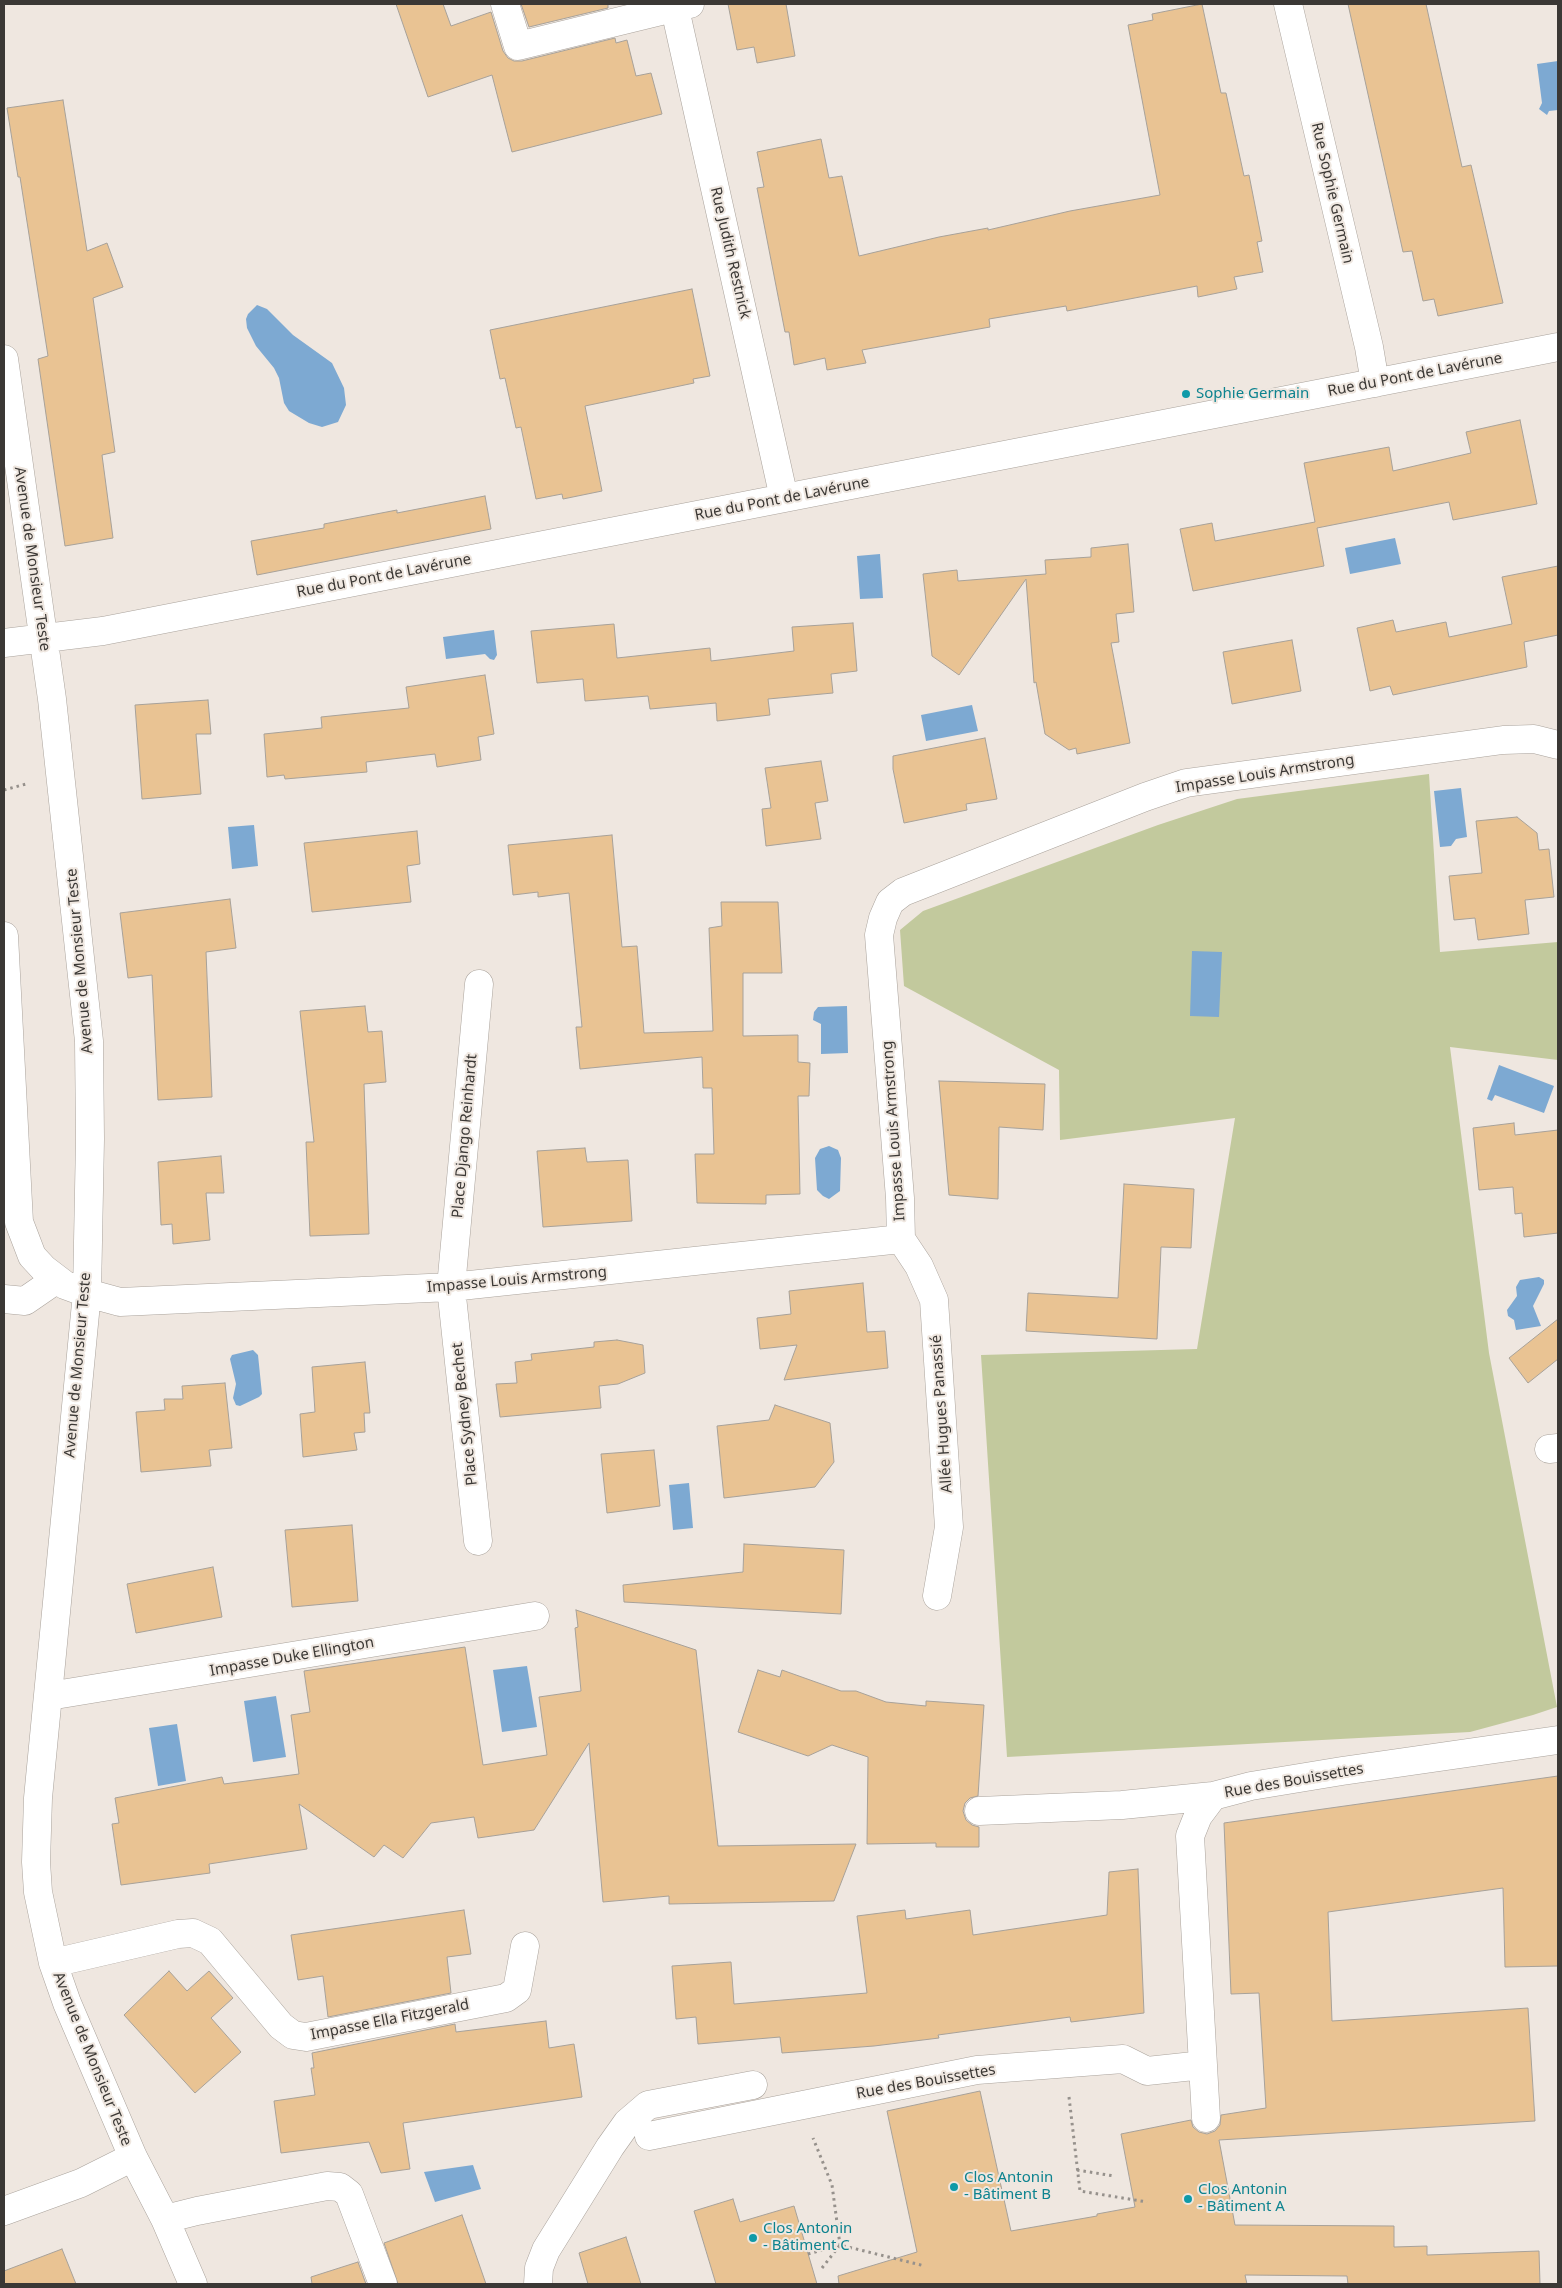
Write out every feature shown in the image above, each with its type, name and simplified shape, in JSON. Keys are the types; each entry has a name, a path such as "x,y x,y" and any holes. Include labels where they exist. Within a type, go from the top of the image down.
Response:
{"street":[{"path":"505,4 518,46 683,6"},
{"name":"Rue Sophie Germain","path":"1288,4 1369,347 1374,383"},
{"name":"Rue Judith Restnick","path":"683,6 784,498"},
{"name":"Rue du Pont de Lavérune","path":"4,643 103,631 1558,347"},
{"name":"Avenue de Monsieur Teste","path":"4,360 15,508 44,638 62,785 89,1041 90,1139 87,1293 38,1798 36,1862 38,1892 53,1963 67,2003 133,2157 165,2219 193,2284"},
{"name":"Impasse Louis Armstrong","path":"4,936 19,1222 32,1256 65,1285 87,1293 120,1302 452,1288 901,1239 900,1198 879,935 882,918 890,902 903,892 1145,796 1186,784 1503,740 1534,739 1558,744"},
{"name":"Place Django Reinhardt","path":"452,1288 479,984"},
{"name":"Allée Hugues Panassié","path":"901,1239 919,1266 934,1300 949,1527 937,1596"},
{"path":"4,1299 26,1301 57,1279"},
{"name":"Place Sydney Bechet","path":"452,1288 478,1541"},
{"name":"Impasse Duke Ellington","path":"49,1696 535,1616"},
{"name":"Rue des Bouissettes","path":"1206,2118 1190,1836 1198,1816 1213,1796 1251,1786 1342,1771 1558,1740"},
{"path":"979,1811 1122,1805 1213,1796"},
{"name":"Impasse Ella Fitzgerald","path":"53,1963 178,1934 193,1933 210,1941 281,2026 293,2035 306,2037 506,1998 517,1990 525,1946"},
{"name":"Rue des Bouissettes","path":"649,2136 977,2070 1124,2059 1147,2071 1203,2065"},
{"path":"538,2284 539,2268 546,2250 627,2123 648,2105 753,2085"},
{"path":"4,2211 81,2183 133,2157"},
{"path":"165,2219 327,2186 340,2187 349,2194 383,2284"}],"path":[{"path":"1067,2064 1080,2191 1147,2202"},
{"path":"804,2105 807,2123 832,2185 840,2245 822,2268"},
{"path":"1077,2170 1114,2176"},
{"path":"808,2254 840,2245 925,2266"}],"green space":[{"path":"1429,774 1440,952 1558,942 1558,1060 1450,1047 1489,1353 1557,1707 1470,1732 1007,1757 981,1355 1197,1349 1235,1118 1060,1140 1059,1070 904,986 900,930 923,911 1158,825 1237,799"}],"water":[{"path":"1558,61 1558,110 1549,111 1547,115 1539,109 1542,103 1537,64"},
{"path":"257,305 267,309 293,335 332,363 344,388 346,405 338,422 322,427 309,423 289,411 284,403 279,378 274,368 256,346 247,328 246,319 248,314"},
{"path":"1395,538 1401,564 1350,574 1345,548"},
{"path":"880,554 883,598 860,599 857,556"},
{"path":"494,630 497,655 494,660 485,654 446,659 443,637"},
{"path":"972,705 978,731 926,741 921,715"},
{"path":"1461,788 1467,837 1456,839 1451,846 1440,847 1434,791"},
{"path":"254,825 258,866 232,869 228,827"},
{"path":"1192,951 1222,952 1219,1017 1190,1016"},
{"path":"847,1006 848,1053 821,1054 821,1024 813,1020 814,1012 818,1007"},
{"path":"1499,1065 1554,1086 1544,1113 1495,1095 1492,1101 1487,1099"},
{"path":"829,1146 838,1150 841,1158 840,1191 829,1199 817,1190 815,1158 820,1149"},
{"path":"1539,1277 1544,1280 1544,1284 1533,1306 1541,1326 1516,1330 1514,1320 1508,1316 1507,1310 1517,1296 1516,1287 1520,1280"},
{"path":"253,1350 258,1355 262,1394 240,1406 236,1405 233,1398 236,1384 230,1359 232,1355"},
{"path":"689,1483 693,1528 673,1530 669,1485"},
{"path":"527,1666 537,1727 502,1732 493,1670"},
{"path":"276,1696 286,1757 253,1762 244,1701"},
{"path":"177,1724 186,1781 158,1786 149,1728"},
{"path":"473,2165 481,2189 435,2202 424,2172"}],"building":[{"path":"396,4 443,4 451,26 491,12 503,51 508,58 514,61 522,61 615,38 616,43 627,40 636,76 651,73 662,114 512,152 492,75 428,97"},
{"path":"521,4 608,4 608,8 529,27"},
{"path":"728,4 786,4 795,56 757,63 754,47 737,50"},
{"path":"1202,4 1221,93 1226,93 1244,176 1249,175 1262,241 1257,242 1263,272 1234,277 1237,289 1198,297 1197,286 1067,311 1066,306 989,319 990,327 862,350 866,363 827,370 825,358 794,365 789,332 785,332 757,188 764,187 757,152 821,139 829,178 842,176 859,256 939,237 988,228 988,230 1070,211 1160,195 1128,25 1153,20 1152,14"},
{"path":"1348,4 1426,4 1462,167 1471,165 1503,303 1438,316 1434,299 1423,301 1412,251 1403,252"},
{"path":"63,100 87,251 107,243 123,287 93,298 115,452 102,455 113,538 65,546 38,359 48,356 20,177 18,177 7,108"},
{"path":"692,289 710,376 693,379 694,383 585,406 602,491 563,499 562,494 536,499 521,427 516,428 505,378 500,379 490,330"},
{"path":"1520,420 1537,504 1453,520 1449,502 1317,528 1324,566 1193,591 1180,529 1212,523 1215,541 1315,522 1304,463 1389,447 1393,471 1471,453 1466,432"},
{"path":"485,496 491,529 257,575 251,541 324,528 324,524 397,510 397,513"},
{"path":"1128,544 1134,612 1116,614 1119,642 1111,643 1130,743 1077,754 1076,748 1069,750 1045,734 1036,682 1034,683 1026,579 959,675 932,656 923,574 957,570 958,581 1046,574 1045,560 1091,557 1091,548"},
{"path":"1558,566 1558,635 1524,642 1527,667 1393,695 1390,686 1370,691 1357,628 1393,620 1396,632 1446,622 1449,637 1512,624 1502,577"},
{"path":"853,623 857,671 831,674 833,693 768,699 770,715 717,721 716,703 650,709 648,696 585,701 583,679 537,683 531,631 614,624 617,658 710,648 711,661 794,651 792,627"},
{"path":"1292,640 1301,691 1232,704 1223,652"},
{"path":"485,675 494,734 478,737 481,760 437,767 435,754 366,762 367,772 285,779 284,775 267,777 264,734 322,728 321,717 409,708 406,687"},
{"path":"208,700 211,734 196,734 201,794 142,799 135,705"},
{"path":"985,738 997,799 966,804 967,810 904,823 893,769 893,756"},
{"path":"821,761 828,801 815,803 821,839 766,846 762,809 771,808 765,768"},
{"path":"1517,817 1537,833 1539,850 1549,849 1554,897 1525,900 1529,934 1478,940 1475,918 1454,920 1449,876 1482,873 1476,821"},
{"path":"417,831 420,864 407,866 411,902 312,912 304,843"},
{"path":"612,835 622,947 637,946 644,1033 713,1031 709,928 722,926 721,902 778,902 782,973 743,973 743,1036 798,1035 798,1062 810,1063 809,1096 798,1096 800,1194 766,1195 766,1204 697,1203 695,1154 714,1154 712,1088 703,1088 702,1057 580,1069 576,1027 582,1027 569,893 538,897 538,892 513,895 508,845"},
{"path":"230,899 236,948 206,952 212,1097 158,1100 152,975 128,978 120,913"},
{"path":"365,1006 368,1032 382,1031 386,1082 364,1084 369,1234 310,1236 306,1142 314,1142 300,1011"},
{"path":"939,1081 1045,1084 1043,1130 999,1127 998,1199 949,1195"},
{"path":"1514,1123 1515,1135 1558,1130 1558,1233 1524,1237 1522,1213 1515,1214 1513,1187 1479,1190 1473,1128"},
{"path":"585,1148 587,1162 628,1160 632,1221 543,1227 537,1151"},
{"path":"221,1156 224,1193 206,1193 210,1240 173,1244 172,1224 161,1225 158,1162"},
{"path":"1124,1184 1194,1189 1191,1248 1161,1247 1157,1339 1026,1331 1028,1293 1118,1298"},
{"path":"863,1283 867,1332 885,1331 888,1368 784,1380 797,1345 760,1349 757,1318 791,1314 789,1291"},
{"path":"1558,1319 1558,1359 1528,1383 1509,1358"},
{"path":"617,1340 643,1345 645,1373 618,1384 599,1386 601,1408 500,1417 496,1384 517,1383 515,1362 532,1360 531,1354 594,1347 594,1342"},
{"path":"365,1362 370,1413 364,1413 365,1432 354,1433 357,1450 303,1457 300,1414 315,1412 312,1367"},
{"path":"225,1383 232,1448 209,1450 211,1466 141,1472 136,1412 165,1410 164,1399 183,1399 182,1386"},
{"path":"775,1405 830,1423 834,1462 815,1487 724,1498 717,1426 769,1420"},
{"path":"654,1450 660,1506 607,1513 601,1454"},
{"path":"352,1525 358,1601 292,1607 285,1530"},
{"path":"744,1544 844,1550 841,1614 624,1602 623,1585 743,1572"},
{"path":"213,1567 222,1617 136,1633 127,1584"},
{"path":"576,1610 696,1650 718,1846 856,1844 834,1901 669,1904 669,1896 603,1902 589,1743 534,1830 478,1838 474,1817 431,1823 403,1858 384,1845 374,1857 299,1804 307,1849 209,1864 210,1873 121,1885 112,1824 119,1823 115,1798 222,1777 224,1784 299,1774 291,1715 310,1712 304,1671 465,1647 483,1765 547,1755 539,1697 581,1691 575,1628 578,1627"},
{"path":"758,1670 780,1677 782,1670 841,1691 856,1691 886,1702 926,1706 926,1701 984,1705 978,1796 970,1798 965,1803 963,1811 966,1820 972,1825 979,1827 979,1847 936,1847 936,1843 867,1844 868,1757 832,1745 808,1756 738,1732"},
{"path":"1558,1776 1558,1966 1505,1967 1503,1888 1328,1912 1332,2021 1528,2008 1535,2121 1219,2140 1235,2225 1394,2226 1394,2247 1427,2246 1427,2255 1539,2251 1540,2284 1348,2284 1347,2276 1245,2275 1247,2284 839,2284 838,2276 917,2252 887,2111 980,2091 1011,2231 1097,2216 1097,2214 1135,2207 1121,2134 1191,2120 1193,2127 1199,2132 1207,2134 1215,2131 1220,2125 1221,2115 1266,2108 1259,1993 1231,1994 1224,1823"},
{"path":"1138,1869 1144,2013 1071,2022 1070,2017 938,2035 939,2038 874,2046 782,2053 780,2037 698,2044 696,2017 676,2019 672,1966 731,1962 734,2004 867,1993 857,1916 905,1910 906,1919 970,1910 973,1935 1107,1915 1109,1872"},
{"path":"464,1910 471,1954 447,1957 451,1993 328,2017 323,1976 298,1980 291,1935"},
{"path":"169,1971 187,1991 209,1971 233,1998 211,2018 241,2052 195,2093 124,2015"},
{"path":"546,2021 549,2048 574,2044 582,2097 403,2123 410,2169 381,2173 369,2142 281,2153 274,2101 315,2095 311,2068 314,2068 312,2053 455,2024 456,2032"},
{"name":"Clos Antonin - Bâtiment C","path":"733,2199 740,2222 794,2206 817,2284 716,2284 694,2211"},
{"path":"462,2215 486,2284 398,2284 384,2243"},
{"path":"626,2237 641,2284 588,2284 579,2253"},
{"path":"62,2249 76,2284 4,2284 4,2271"},
{"path":"358,2262 366,2284 312,2284 311,2277"}],"place":[{"name":"Sophie Germain","path":"1186,394"},
{"name":"Clos Antonin - Bâtiment B","path":"954,2187"},
{"name":"Clos Antonin - Bâtiment A","path":"1188,2199"},
{"name":"Clos Antonin - Bâtiment C","path":"753,2238"}]}
